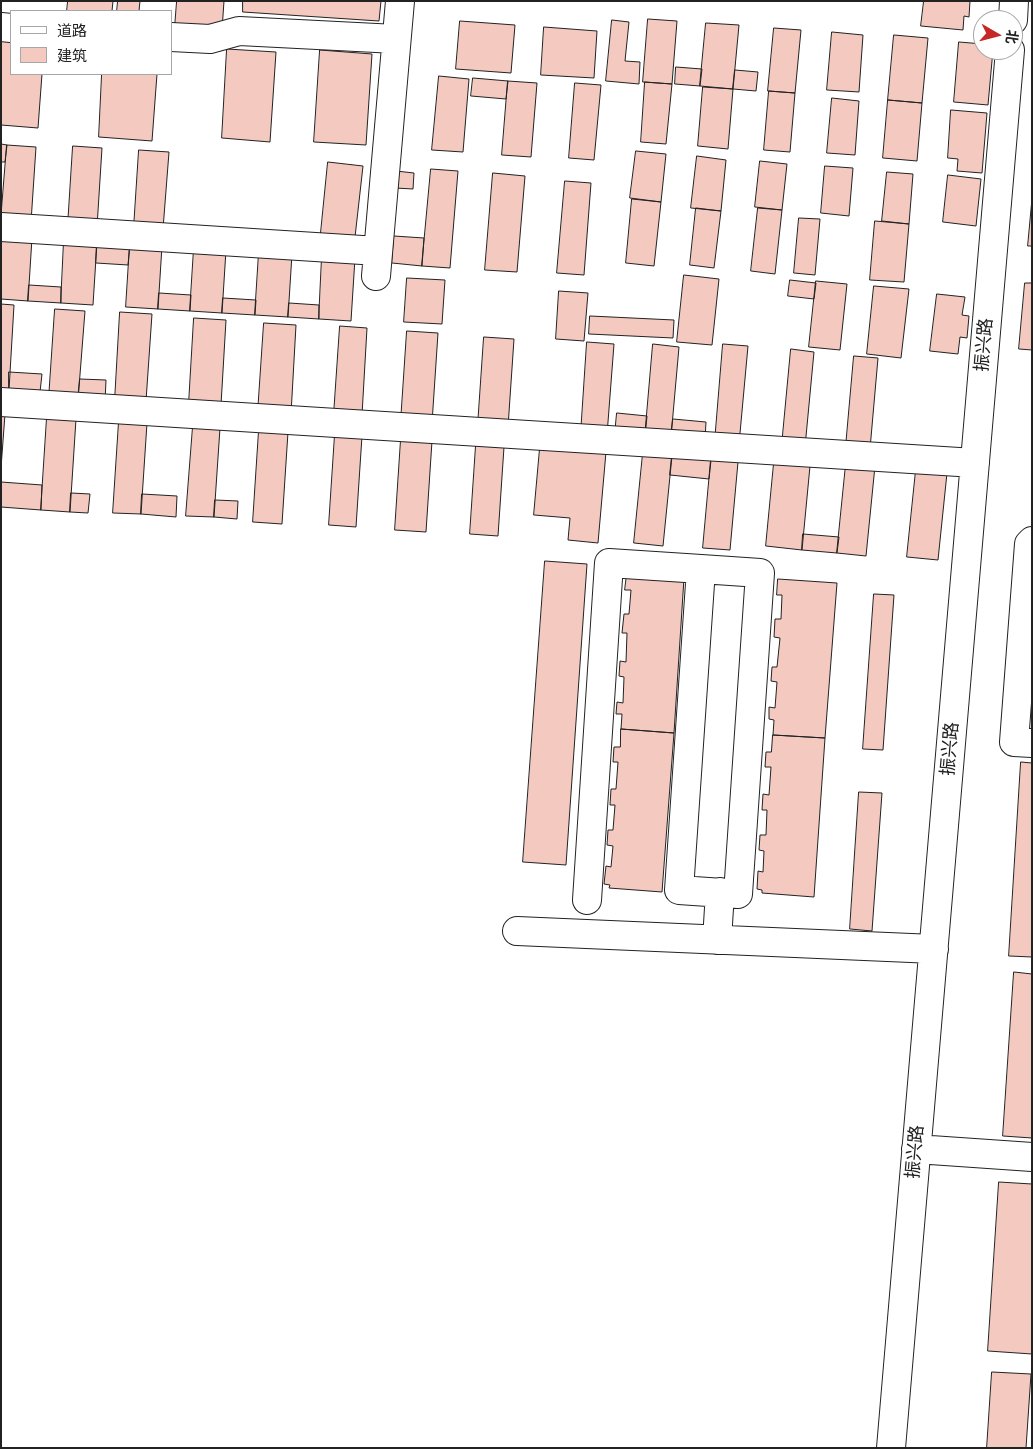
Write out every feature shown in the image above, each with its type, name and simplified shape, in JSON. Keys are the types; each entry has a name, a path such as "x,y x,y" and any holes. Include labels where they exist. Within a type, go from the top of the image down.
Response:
{"street":[{"path":"1,227 377,264 400,1"},
{"path":"172,37 210,39 239,31 396,39"},
{"name":"振兴路","path":"891,1448 1009,60"},
{"path":"1,402 975,463"},
{"path":"1032,541 1029,544 1014,742 1032,744"},
{"path":"587,900 609,563 701,569 760,573 738,894 679,890 701,569"},
{"path":"717,940 720,892"},
{"path":"516,931 934,949"},
{"path":"916,1149 1032,1157"}],"building":[{"path":"68,1 113,1 112,10 67,10"},
{"path":"118,1 140,1 139,10 117,10"},
{"path":"177,1 224,1 222,30 175,27"},
{"path":"243,1 381,1 379,21 243,12"},
{"path":"924,1 970,1 969,17 964,16 963,30 921,26"},
{"path":"648,19 677,21 672,84 643,82"},
{"path":"612,20 629,22 625,61 640,62 639,84 606,81"},
{"path":"460,21 515,25 511,73 456,69"},
{"path":"706,23 739,25 733,89 700,86"},
{"path":"544,27 597,31 594,78 541,75"},
{"path":"774,28 801,30 795,93 768,91"},
{"path":"832,32 863,35 859,92 827,90"},
{"path":"1,35 10,35 10,75 42,75 38,128 1,125"},
{"path":"894,35 928,38 922,103 888,100"},
{"path":"959,42 973,43 973,60 992,60 988,105 954,102"},
{"path":"227,49 276,52 270,142 222,138"},
{"path":"320,50 372,54 366,145 314,142"},
{"path":"676,67 702,69 700,86 675,84"},
{"path":"735,70 758,72 756,91 733,89"},
{"path":"102,75 157,75 152,141 99,137"},
{"path":"439,76 469,79 463,152 432,150"},
{"path":"473,78 508,81 506,99 471,96"},
{"path":"508,81 537,83 531,157 502,155"},
{"path":"645,82 672,84 666,144 641,142"},
{"path":"575,83 601,85 594,160 569,158"},
{"path":"703,87 733,89 728,149 698,146"},
{"path":"769,91 795,93 790,152 764,150"},
{"path":"832,98 859,101 855,155 827,153"},
{"path":"888,100 922,103 917,161 883,158"},
{"path":"951,110 987,113 982,173 957,171 958,159 948,158"},
{"path":"1,144 7,145 5,162 1,162"},
{"path":"7,145 36,147 31,222 1,220"},
{"path":"73,146 102,148 97,227 68,225"},
{"path":"139,150 169,152 163,229 134,227"},
{"path":"636,151 666,154 661,202 630,198"},
{"path":"697,156 726,160 721,211 691,208"},
{"path":"760,161 787,164 782,210 755,207"},
{"path":"328,162 363,166 354,246 320,242"},
{"path":"825,166 853,168 849,216 821,213"},
{"path":"431,169 458,171 450,268 422,266"},
{"path":"396,171 414,173 413,189 395,188"},
{"path":"887,172 913,174 909,224 882,221"},
{"path":"493,173 525,176 517,272 485,270"},
{"path":"948,175 981,179 976,226 943,222"},
{"path":"565,181 591,183 584,275 557,273"},
{"path":"632,199 661,202 654,266 626,263"},
{"path":"1032,199 1032,246 1028,246"},
{"path":"696,208 721,211 714,268 690,265"},
{"path":"758,208 782,210 775,274 751,271"},
{"path":"799,218 820,219 815,275 794,273"},
{"path":"875,221 909,224 904,282 870,280"},
{"path":"1,236 32,238 28,301 1,299"},
{"path":"394,236 424,238 422,266 392,263"},
{"path":"64,240 97,242 93,305 61,303"},
{"path":"97,242 130,244 128,265 96,263"},
{"path":"130,244 162,246 158,309 126,307"},
{"path":"194,248 226,250 222,313 190,311"},
{"path":"259,252 292,254 288,317 255,315"},
{"path":"322,256 355,258 351,321 319,319"},
{"path":"684,275 719,279 712,345 677,342"},
{"path":"407,278 445,280 442,324 404,322"},
{"path":"790,280 816,283 814,299 788,296"},
{"path":"816,281 847,284 840,350 809,347"},
{"path":"1025,283 1032,283 1032,350 1019,349"},
{"path":"29,285 61,287 61,303 28,301"},
{"path":"874,286 909,289 901,358 867,354"},
{"path":"559,291 588,293 584,341 556,339"},
{"path":"159,293 191,295 190,311 158,309"},
{"path":"937,294 965,297 962,315 969,316 967,338 960,337 958,354 930,351"},
{"path":"223,298 256,300 255,315 222,313"},
{"path":"289,303 319,305 319,319 288,317"},
{"path":"1,304 14,305 9,390 1,390"},
{"path":"55,309 85,311 78,400 49,398"},
{"path":"120,312 152,314 146,401 115,400"},
{"path":"590,316 674,320 673,338 589,334"},
{"path":"194,318 226,320 221,405 189,403"},
{"path":"264,323 296,325 291,414 258,412"},
{"path":"340,326 367,328 362,415 334,414"},
{"path":"407,331 438,333 432,423 401,421"},
{"path":"484,337 514,339 508,427 478,425"},
{"path":"587,342 614,344 607,435 581,433"},
{"path":"653,344 679,347 671,437 645,437"},
{"path":"723,344 748,346 739,444 715,441"},
{"path":"791,349 814,352 805,447 782,445"},
{"path":"854,356 878,358 870,449 846,446"},
{"path":"9,372 42,374 40,392 9,390"},
{"path":"80,379 106,380 105,402 78,400"},
{"path":"617,413 647,416 645,437 615,434"},
{"path":"1,414 5,414 1,468"},
{"path":"47,417 76,419 70,512 41,510"},
{"path":"673,419 706,422 705,439 671,437"},
{"path":"119,421 147,423 141,514 113,513"},
{"path":"193,426 220,428 214,517 186,516"},
{"path":"259,430 288,432 282,524 253,522"},
{"path":"335,434 362,436 356,527 329,525"},
{"path":"401,439 432,441 426,532 395,530"},
{"path":"476,445 504,447 498,536 470,534"},
{"path":"540,448 606,452 598,543 568,540 570,518 534,515"},
{"path":"643,453 672,456 663,546 634,543"},
{"path":"672,456 711,460 709,479 670,475"},
{"path":"711,460 738,462 730,550 703,548"},
{"path":"774,463 810,466 802,550 766,546"},
{"path":"846,464 875,466 866,556 837,553"},
{"path":"916,470 947,473 938,560 907,557"},
{"path":"1,482 42,485 41,510 1,507"},
{"path":"71,493 90,494 88,513 70,512"},
{"path":"142,494 177,496 176,517 141,514"},
{"path":"215,500 238,501 237,519 214,517"},
{"path":"803,534 839,537 837,553 802,550"},
{"path":"545,561 587,564 566,865 523,862"},
{"path":"627,574 684,578 674,733 621,729 622,714 616,714 617,702 623,703 624,677 619,676 620,661 626,662 627,633 622,633 624,614 629,614 631,590 625,590"},
{"path":"778,579 837,583 825,738 773,735 774,720 769,719 769,707 775,708 777,682 771,681 772,667 777,667 780,638 774,637 775,619 781,619 782,595 777,595"},
{"path":"874,594 894,595 883,750 863,749"},
{"path":"621,729 674,733 662,892 609,888 610,885 604,884 606,866 611,867 613,846 607,845 608,830 613,830 615,805 610,805 611,789 616,789 618,762 613,762 614,747 620,747"},
{"path":"773,735 825,738 814,897 762,893 762,890 757,889 758,871 763,872 764,851 759,850 760,835 766,835 767,810 762,810 763,794 769,795 771,767 765,767 766,752 771,752"},
{"path":"1021,762 1032,763 1032,957 1009,956"},
{"path":"859,792 882,793 872,931 850,929"},
{"path":"1014,972 1032,974 1032,1138 1003,1136"},
{"path":"999,1182 1032,1184 1032,1354 988,1351"},
{"path":"992,1372 1031,1374 1026,1448 987,1448"}]}
